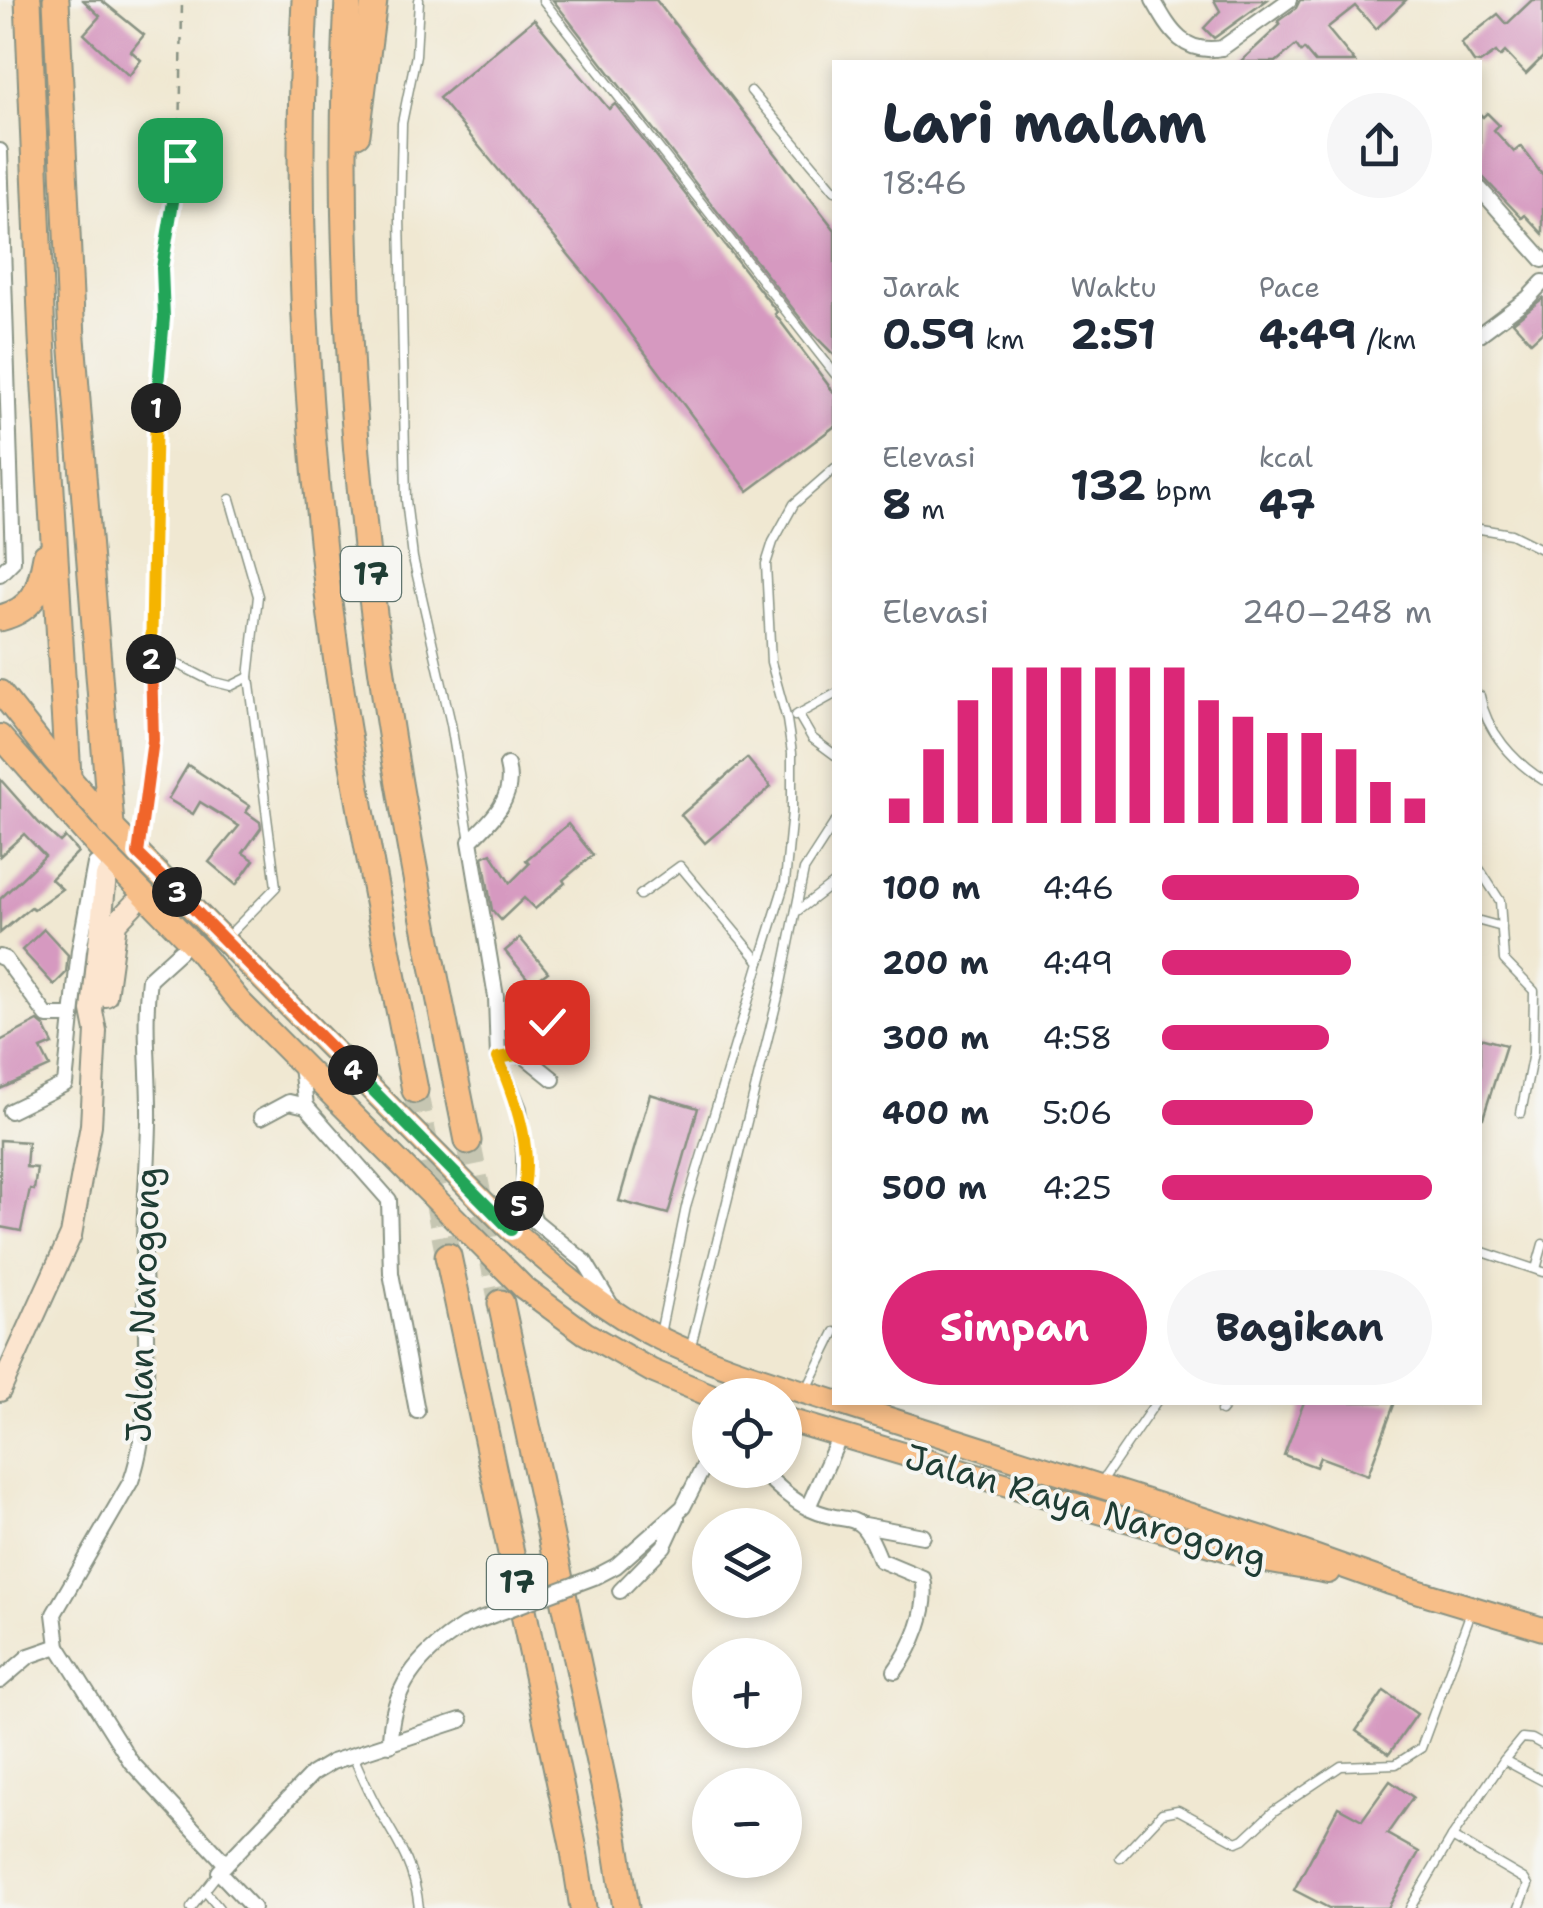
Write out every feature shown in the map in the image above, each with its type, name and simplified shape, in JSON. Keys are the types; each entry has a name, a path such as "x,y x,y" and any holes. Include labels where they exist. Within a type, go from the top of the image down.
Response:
{"highway":[{"path":"28,0 53,518 58,784"},
{"path":"56,0 101,852"},
{"name":"17","path":"305,0 301,84 303,227 309,376 325,543 344,707 373,880 415,1090"},
{"name":"17","path":"348,0 343,84 351,372 386,700 468,1141"},
{"path":"346,225 374,0"},
{"path":"0,618 24,609 40,589 53,518"},
{"name":"17","path":"448,1256 583,1908"},
{"name":"17","path":"500,1303 615,1837 626,1908"}],"main road":[{"name":"Jalan Raya Narogong","path":"0,692 101,852 198,950 240,1002 300,1063 524,1288 602,1343 652,1372 692,1388"},
{"name":"Jalan Raya Narogong","path":"0,736 58,784"},
{"path":"0,756 101,852 134,904 180,951 240,1002"},
{"name":"Jalan Raya Narogong","path":"101,852 138,854 511,1230 559,1272 614,1311 734,1378"},
{"name":"Jalan Raya Narogong","path":"802,1392 832,1401"},
{"name":"Jalan Raya Narogong","path":"844,1405 1266,1539 1390,1584 1543,1629"},
{"name":"Jalan Raya Narogong","path":"802,1425 1264,1561 1390,1584"}],"street":[{"path":"1153,0 1172,34 1183,44 1210,50 1222,48 1289,0"},
{"path":"0,151 13,562 0,574"},
{"path":"1482,191 1543,260"},
{"path":"1482,332 1543,282"},
{"path":"507,766 510,778 504,804 470,841 496,998 498,1058 519,1108 524,1152 524,1194 511,1230"},
{"path":"10,1111 65,1084 79,950 101,852"},
{"path":"0,1392 70,1236 91,1125 96,1031 92,1011 101,852"},
{"path":"96,1031 105,1012 116,923 134,904"},
{"name":"Jalan Narogong","path":"58,1646 54,1614 132,1481 138,1464 147,1360 146,1005 149,979 180,951"},
{"path":"0,957 47,1016 72,1016"},
{"path":"498,1058 522,1054 547,1022"},
{"path":"522,1054 554,1078"},
{"path":"300,1063 306,1106 389,1200 390,1273 417,1412"},
{"path":"261,1117 289,1102 306,1106"},
{"path":"524,1194 535,1221 585,1262 614,1311"},
{"path":"808,1506 840,1436"},
{"path":"620,1591 664,1546 693,1488"},
{"path":"780,1488 808,1506 856,1519 864,1525 922,1536"},
{"path":"390,1744 394,1701 413,1670 438,1643 464,1626 616,1566 683,1507"},
{"path":"864,1525 880,1560 925,1582 914,1646 895,1671"},
{"path":"0,1681 30,1656 58,1646 130,1762 253,1908"},
{"path":"222,1868 312,1774 352,1754 461,1720"}],"lane":[{"path":"420,0 416,55 402,122 400,217 406,500 413,558 451,724 470,841"},
{"path":"542,0 832,370"},
{"path":"751,91 832,187"},
{"path":"660,1338 686,1208 786,882 792,792 787,720 771,662 766,564 794,504 832,471"},
{"path":"224,940 276,886 249,677 258,596 230,499"},
{"path":"1482,529 1511,534 1543,550"},
{"path":"152,650 211,681 231,686 249,677"},
{"path":"787,720 832,696"},
{"path":"1482,708 1506,751 1543,780"},
{"path":"798,714 812,738 832,752"},
{"path":"690,1351 779,993 804,870 832,827"},
{"path":"640,894 680,866 760,962"},
{"path":"1482,873 1500,900 1504,960 1534,990 1533,1054 1521,1112"},
{"path":"796,912 832,884"},
{"path":"1482,921 1502,927"},
{"path":"1482,1252 1539,1270 1543,1244"},
{"path":"805,1392 832,1338"},
{"path":"1098,1487 1154,1405"},
{"path":"1221,1411 1226,1405"},
{"path":"1120,1858 1170,1809 1237,1842 1274,1811 1341,1766 1396,1764 1421,1748 1472,1608"},
{"path":"1415,1906 1452,1837 1504,1760 1522,1738 1543,1745"},
{"path":"352,1754 378,1810 400,1842 416,1879 419,1908"},
{"path":"1504,1760 1543,1781"},
{"path":"1452,1837 1524,1879 1528,1885 1519,1908"},
{"path":"192,1908 222,1868"},
{"path":"205,1891 219,1908"}],"path":[{"path":"138,854 153,740 157,368 164,318 162,268 180,160 182,0"}],"building":[{"path":"83,0 101,0 144,35 131,51 141,60 129,76 84,34 100,16"},
{"path":"553,0 656,0 832,226 832,353 811,332"},
{"path":"1214,0 1267,0 1214,38 1204,28 1220,11"},
{"path":"1300,0 1406,0 1376,29 1355,6 1327,28 1353,60 1313,60 1296,45 1278,60 1242,60 1280,25 1278,21 1296,8"},
{"path":"1532,0 1543,0 1543,57 1526,74 1505,52 1500,57 1496,52 1482,62 1473,60 1461,43 1498,14 1507,24"},
{"path":"534,19 609,109 615,104 777,312 832,390 832,428 748,491 602,295 439,98"},
{"path":"1487,113 1499,125 1494,130 1514,152 1521,146 1543,176 1543,234 1482,176 1483,117"},
{"path":"1543,298 1543,331 1531,342 1513,322"},
{"path":"747,758 771,787 705,843 681,815"},
{"path":"188,765 250,806 246,812 260,822 261,828 243,853 254,860 236,885 209,862 239,826 200,802 193,814 168,799"},
{"path":"0,779 39,823 60,842 65,837 78,852 51,879 62,889 34,909 31,907 0,933 0,899 45,856 24,834 0,856"},
{"path":"568,824 593,855 535,909 524,898 501,920 492,910 483,857 491,853 510,883 529,864 526,860"},
{"path":"44,929 68,955 66,973 54,985 22,950"},
{"path":"520,938 548,972 532,984 505,951"},
{"path":"38,1021 53,1044 41,1049 50,1067 0,1089 0,1041"},
{"path":"1482,1039 1506,1045 1482,1118"},
{"path":"650,1094 698,1108 668,1214 619,1201"},
{"path":"0,1140 28,1142 26,1167 37,1168 21,1231 0,1227"},
{"path":"1303,1405 1394,1405 1368,1475 1320,1457 1316,1467 1284,1455"},
{"path":"1384,1691 1417,1714 1389,1754 1356,1731"},
{"path":"1390,1781 1413,1797 1387,1834 1419,1852 1388,1908 1329,1908 1294,1890 1338,1807 1362,1820"}],"tunnel":[{"path":"415,1090 448,1256"},
{"path":"468,1141 501,1303"}],"route":[{"path":"180,160 162,268 164,318 157,368 151,661 153,740 138,854 511,1230 524,1194 524,1152 519,1108 498,1058 522,1054 547,1022"}]}
